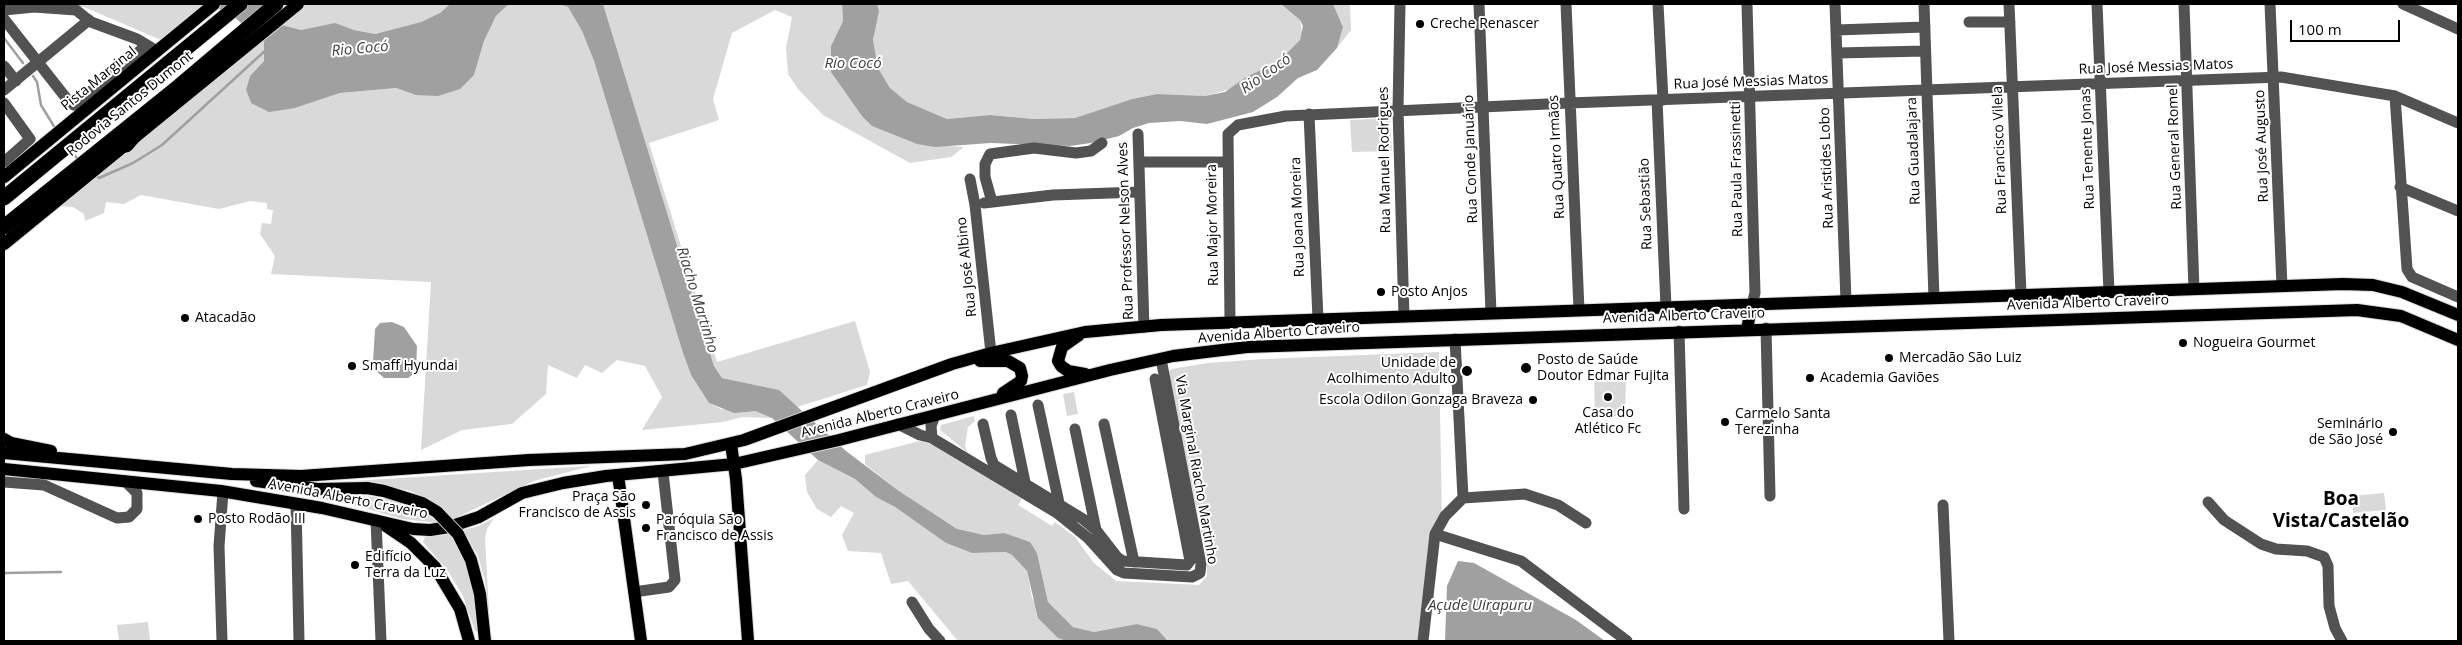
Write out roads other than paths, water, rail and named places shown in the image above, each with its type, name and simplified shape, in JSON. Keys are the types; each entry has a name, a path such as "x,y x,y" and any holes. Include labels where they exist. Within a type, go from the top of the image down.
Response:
{"highway":[{"name":"Rodovia Santos Dumont","path":"6,195 240,4"},
{"name":"Rodovia Santos Dumont","path":"4,227 71,181 107,152 178,87 225,54 279,8"},
{"path":"126,145 178,87"}],"main road":[{"name":"Pista Marginal","path":"4,177 8,160 42,145 79,115 151,48 214,4"},
{"path":"279,8 298,4"},
{"path":"107,152 126,145 225,54"},
{"path":"4,244 71,181"},
{"name":"Avenida Alberto Craveiro","path":"4,453 232,474 301,476 529,460 685,454 731,444 962,361 991,353 1085,332 1230,322 2282,286 2373,286 2406,293 2458,315"},
{"path":"1747,329 1752,304"},
{"name":"Avenida Alberto Craveiro","path":"4,469 223,492 296,504 413,529 439,529 479,517 522,493 563,483 618,475 734,464 839,440 1092,374 1161,359 1246,347 1766,328 2357,310 2401,316 2458,340"},
{"path":"1085,332 1062,347 1058,354 1058,360 1061,366 1068,371 1092,374"},
{"path":"962,361 1008,361 1016,364 1021,370 1022,379 1016,386 978,404"},
{"path":"4,439 23,446 61,452 80,460"},
{"path":"731,444 748,641"},
{"path":"232,474 260,482 318,489 367,488 384,491 422,503 437,512 458,534 472,560 480,594 485,641"},
{"path":"618,475 641,641"},
{"path":"376,520 411,543 435,567 460,609 469,641"}],"street":[{"name":"Rua Manuel Rodrigues","path":"1400,4 1398,109 1404,316"},
{"name":"Rua Conde Januário","path":"1480,4 1492,313"},
{"name":"Rua Quatro Irmãos","path":"1566,4 1578,310"},
{"name":"Rua Sebastião","path":"1658,4 1666,307"},
{"name":"Rua Paula Frassinetti","path":"1747,4 1755,293 1752,304"},
{"name":"Rua Aristides Lobo","path":"1835,4 1846,301"},
{"name":"Rua Guadalajara","path":"1924,4 1934,298"},
{"name":"Rua Francisco Vilela","path":"2010,4 2021,294"},
{"name":"Rua Tenente Jonas","path":"2097,4 2109,292"},
{"name":"Rua General Romel","path":"2184,4 2194,289"},
{"name":"Rua José Augusto","path":"2270,4 2282,286"},
{"path":"2403,4 2458,29"},
{"path":"4,10 26,8 76,10 89,20 151,48 74,104 70,103 37,63 4,19"},
{"path":"4,90 89,20"},
{"path":"1969,22 2010,22"},
{"path":"1836,30 1925,27"},
{"path":"1837,54 1926,51"},
{"path":"4,66 16,81"},
{"name":"Rua José Messias Matos","path":"1232,128 1278,117 1398,109 2274,77 2306,80 2394,96 2458,123"},
{"path":"2394,96 2407,269 2412,277 2458,297"},
{"path":"4,103 29,135 28,141 8,160"},
{"name":"Rua Joana Moreira","path":"1309,114 1318,318"},
{"name":"Rua Major Moreira","path":"1230,322 1228,134 1232,128"},
{"name":"Rua Professor Nelson Alves","path":"1138,134 1144,327"},
{"path":"992,202 985,177 985,164 990,154 1034,148 1076,153 1091,151 1102,143"},
{"path":"1139,162 1228,162"},
{"name":"Rua José Albino","path":"985,177 966,178 975,205 991,353"},
{"path":"2400,187 2458,211"},
{"path":"975,205 1053,195 1139,192"},
{"path":"1766,328 1770,496"},
{"path":"1679,331 1684,509"},
{"path":"1454,339 1463,498"},
{"name":"Via Marginal Riacho Martinho","path":"898,424 920,435 932,438 1037,495 1078,529 1117,570 1124,574 1192,577 1200,573 1201,564 1161,359"},
{"path":"983,424 992,461 1025,482 1037,495 1059,503 1096,530 1117,557 1134,562 1187,565 1190,561 1155,379"},
{"path":"1038,404 1059,503"},
{"path":"932,438 931,426 935,415"},
{"path":"1011,415 1025,482"},
{"path":"1104,424 1134,562"},
{"path":"1075,429 1096,530"},
{"path":"634,592 670,587 674,584 663,472"},
{"path":"4,482 44,485 117,518 129,517 137,509 137,493 125,481"},
{"path":"222,641 220,546 223,492"},
{"path":"1423,641 1435,534 1445,516 1463,498 1525,494 1558,505 1586,523"},
{"path":"2208,502 2224,520 2261,544 2276,549 2306,551 2324,557 2328,566 2329,606 2335,628 2342,641"},
{"path":"296,504 299,641"},
{"path":"1943,505 1949,641"},
{"path":"376,520 381,641"},
{"path":"1435,534 1522,561 1627,641"},
{"path":"912,602 929,629 940,641"}],"water":[{"name":"Rio Cocó","path":"214,4 261,4 282,25 301,30 335,23 354,30 375,34 421,22 440,13 450,4 509,4 496,16 484,41 474,75 460,89 438,96 416,95 396,88 340,93 295,108 269,112 251,103 246,90 250,76 264,61 264,42 234,17 224,13"},
{"path":"560,4 603,4 714,366 722,378 779,390 846,451 899,491 957,529 984,535 1004,533 1030,542 1037,553 1048,602 1073,627 1094,632 1137,624 1157,629 1168,641 1066,641 1058,638 1038,618 1027,571 1012,555 1006,552 972,553 946,543 895,507 876,497 855,479 818,460 772,418 755,411 734,413 709,403 691,375 682,350 594,61 582,31 568,7"},
{"name":"Rio Cocó","path":"842,4 877,4 879,11 873,40 878,68 890,88 907,102 947,119 990,115 1034,119 1075,118 1132,99 1157,94 1205,96 1225,92 1246,77 1278,62 1300,40 1303,26 1300,20 1281,4 1333,4 1343,27 1337,48 1317,70 1298,78 1277,97 1253,112 1207,124 1180,121 1149,123 1133,128 1119,136 1070,146 991,143 935,147 917,144 872,126 862,116 831,72 831,46 843,21"},
{"path":"392,322 404,327 417,346 416,372 408,378 384,378 375,370 373,362 375,329 380,323"},
{"name":"Açude Uirapuru","path":"1458,561 1474,563 1576,620 1605,641 1445,641 1447,586"}],"waterway":[{"path":"4,38 23,63"},
{"path":"94,174 99,178 133,163 162,145 267,49"},
{"path":"33,76 37,82 41,105 55,128"},
{"path":"69,150 79,160"},
{"path":"4,573 61,572"}],"place":[{"name":"Creche Renascer","path":"1420,24"},
{"name":"Posto Anjos","path":"1381,292"},
{"name":"Atacadão","path":"185,318"},
{"name":"Nogueira Gourmet","path":"2183,343"},
{"name":"Mercadão São Luiz","path":"1889,358"},
{"name":"Smaff Hyundai","path":"352,366"},
{"name":"Posto de Saúde Doutor Edmar Fujita","path":"1526,368"},
{"name":"Unidade de Acolhimento Adulto","path":"1467,371"},
{"name":"Academia Gaviões","path":"1810,378"},
{"name":"Casa do Atlético Fc","path":"1608,397"},
{"name":"Escola Odilon Gonzaga Braveza","path":"1533,400"},
{"name":"Carmelo Santa Terezinha","path":"1725,422"},
{"name":"Seminário de São José","path":"2393,432"},
{"name":"Praça São Francisco de Assis","path":"646,505"},
{"name":"Posto Rodão III","path":"198,519"},
{"name":"Paróquia São Francisco de Assis","path":"646,528"},
{"name":"Edifício Terra da Luz","path":"355,565"}],"district":[{"name":"Boa Vista/Castelão","path":"2341,511"}],"water label":[{"name":"Riacho Martinho","path":"697,300"}]}
